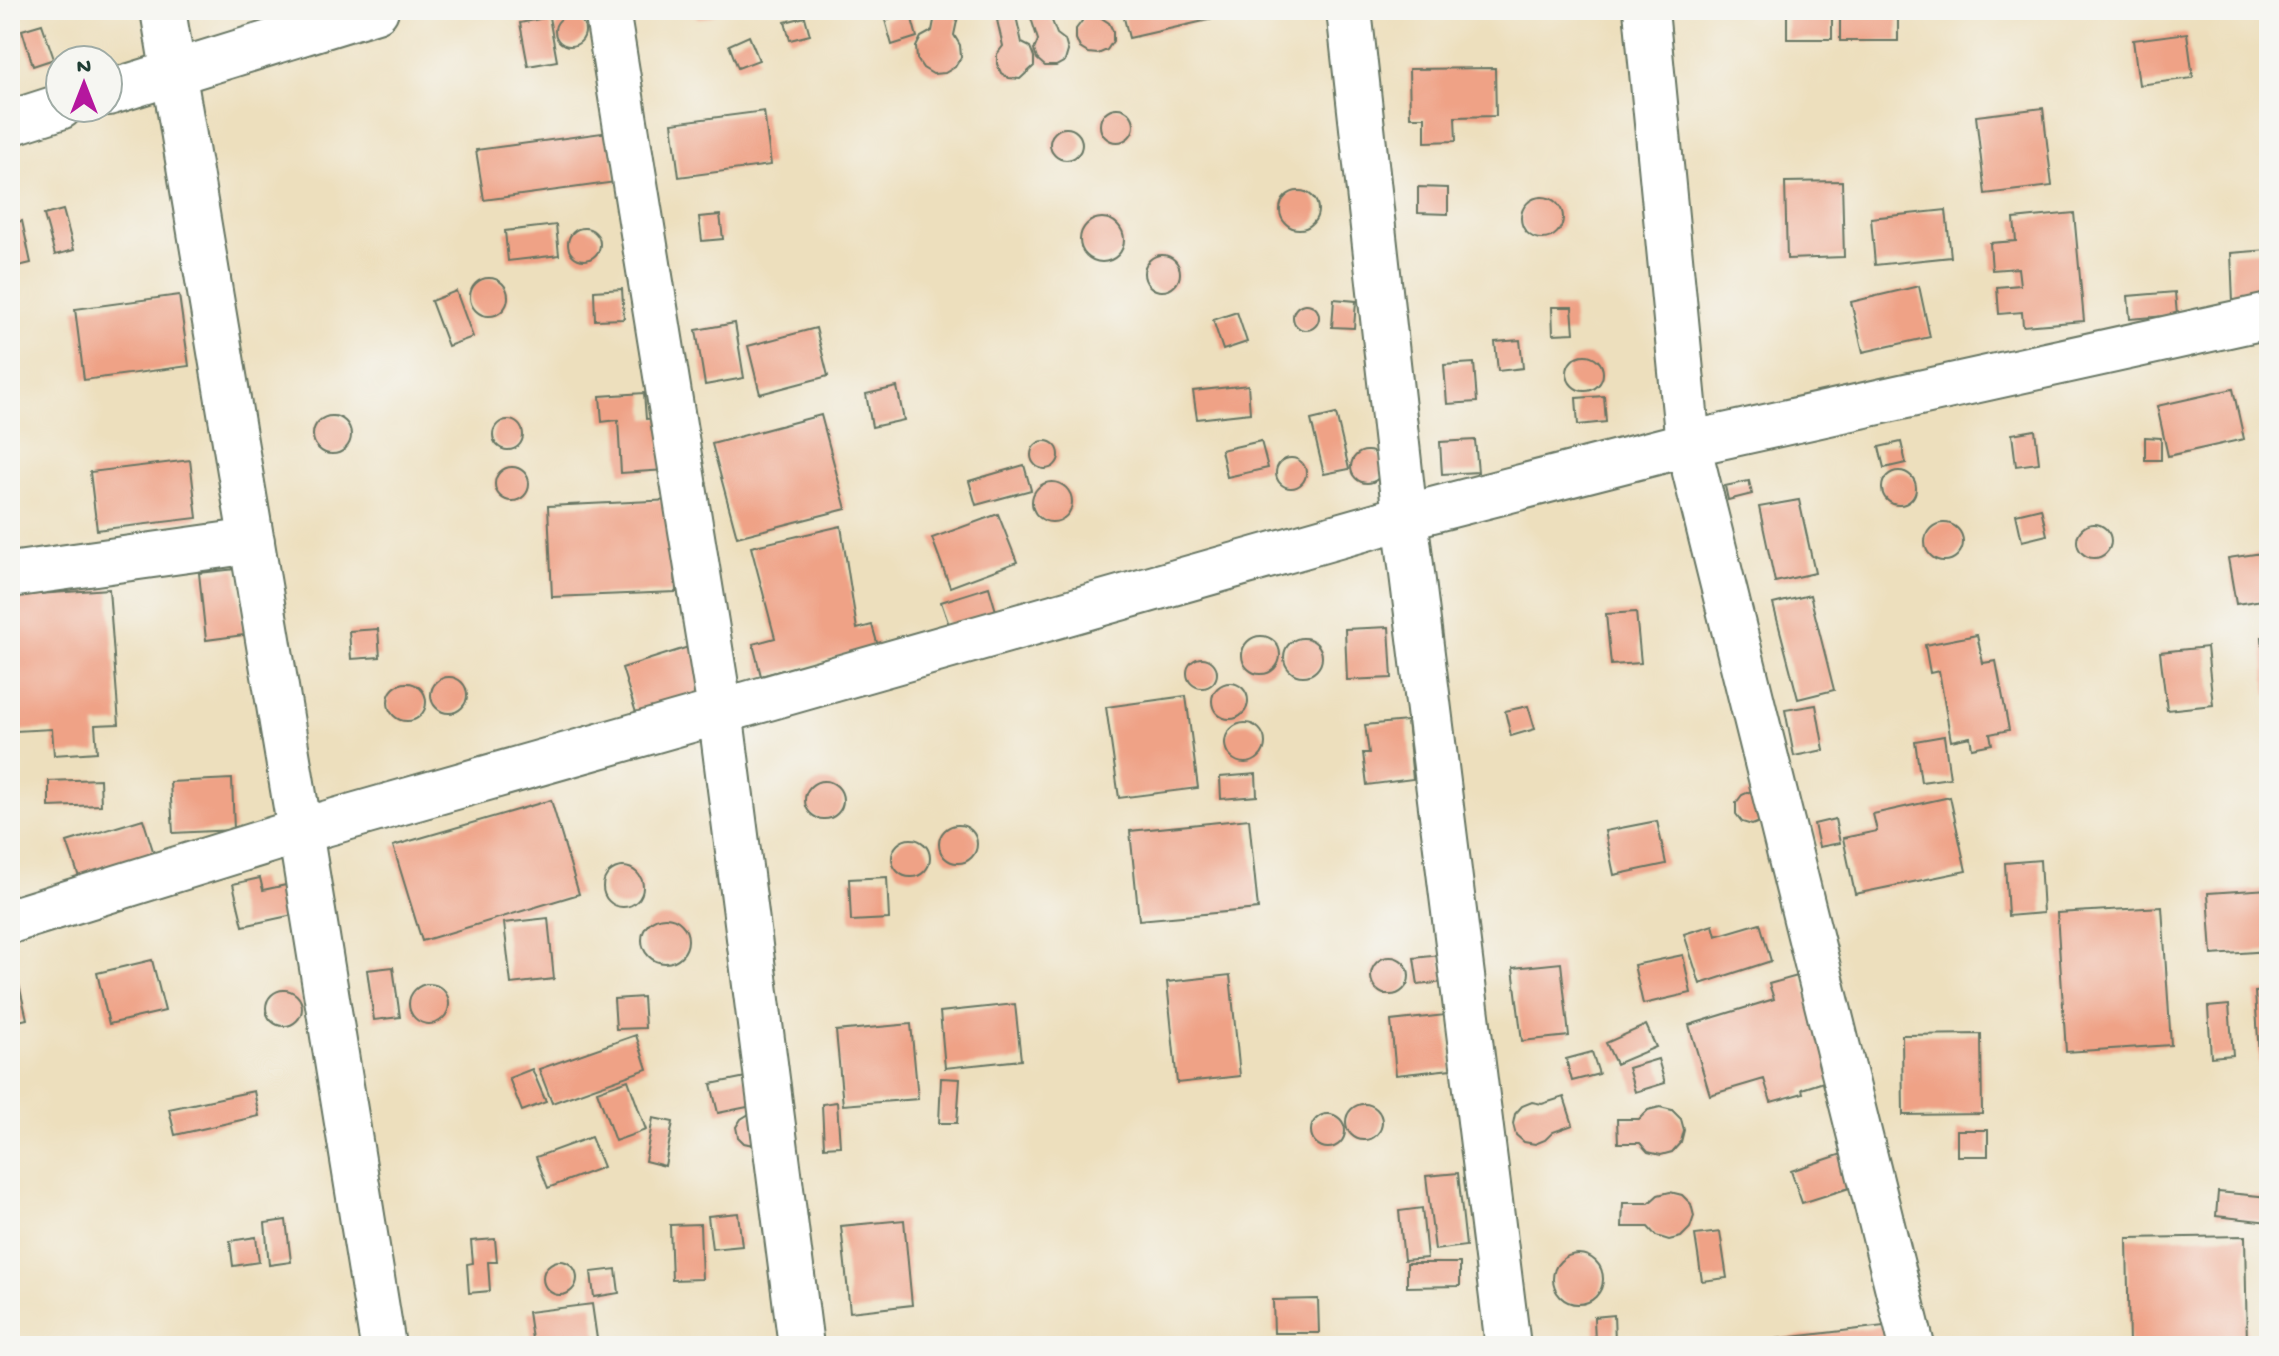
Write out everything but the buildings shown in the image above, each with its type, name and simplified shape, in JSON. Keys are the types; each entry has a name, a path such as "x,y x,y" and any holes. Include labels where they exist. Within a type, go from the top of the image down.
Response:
{"street":[{"path":"163,10 383,1346"},
{"path":"124,88 376,10"},
{"path":"607,10 720,710 801,1346"},
{"path":"1349,10 1405,517 1508,1346"},
{"path":"1646,10 1688,444 1912,1346"},
{"path":"10,123 44,112"},
{"path":"10,921 300,831 1405,517 1688,444 2269,316"},
{"path":"10,575 252,541"}]}
